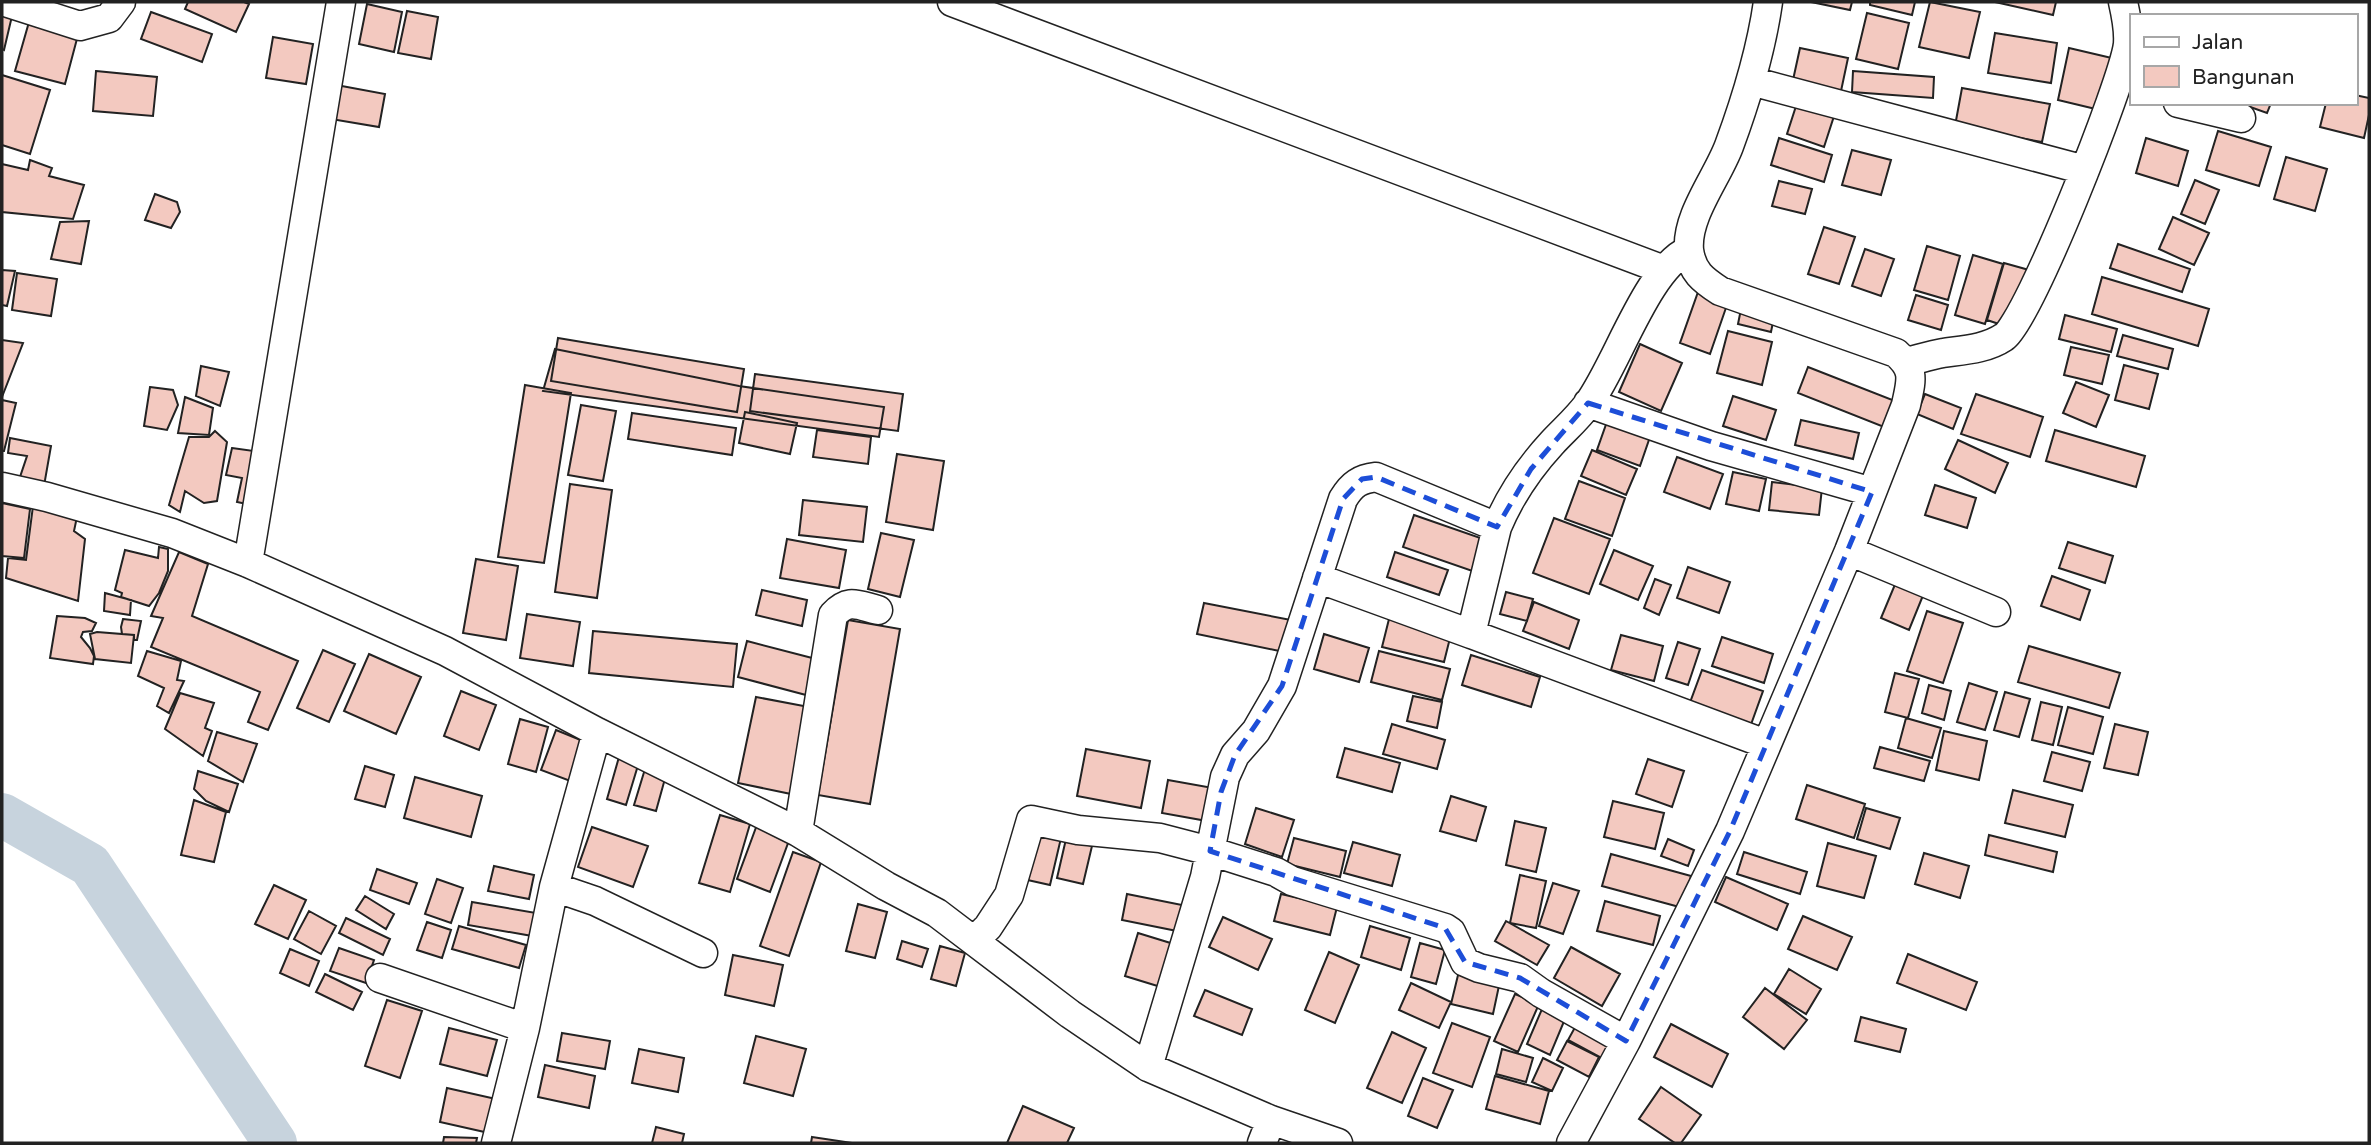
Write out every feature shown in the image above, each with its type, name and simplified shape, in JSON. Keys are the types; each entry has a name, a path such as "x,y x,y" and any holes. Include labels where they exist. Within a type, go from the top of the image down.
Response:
{"street":[{"path":"5,2 80,26 108,18 121,2"},
{"path":"248,563 341,2"},
{"path":"952,2 1664,270"},
{"path":"1571,1143 1626,1041 1730,831 1849,551 1906,405 1911,373 1907,362 1885,347 1720,291 1701,279 1692,263 1689,250 1692,223 1728,149 1759,52 1768,2"},
{"path":"1907,362 1988,345 2007,336 2024,312 2085,170 2123,90 2128,44 2123,2"},
{"path":"1751,80 2085,170"},
{"path":"2186,105 2241,118"},
{"path":"1471,634 1497,527 1509,500 1549,446 1588,403 1664,270 1679,254 1689,250"},
{"path":"1588,403 1711,446 1872,492"},
{"path":"1148,1067 1205,877 1225,778 1235,755 1256,731 1282,686 1343,499 1350,488 1362,479 1376,477 1497,527"},
{"path":"2,487 47,497 172,533 248,563 444,651 597,732 798,832 886,886 937,913 1070,1014 1148,1067 1266,1132 1338,1143"},
{"path":"1849,551 1996,611"},
{"path":"1317,578 1766,744"},
{"path":"798,832 832,615 842,605 852,604 878,610"},
{"path":"496,1143 525,1028 554,887 597,732"},
{"path":"975,940 988,927 1009,895 1031,821 1078,830 1160,838 1210,851 1276,872 1298,883 1445,928 1451,932 1465,962 1520,978 1541,993 1626,1041"},
{"path":"554,887 595,901 703,953"},
{"path":"380,978 525,1028"}],"highlighted area":[{"path":"1588,403 1872,492 1730,831 1626,1041 1520,978 1465,962 1445,928 1210,851 1221,792 1235,755 1282,686 1343,499 1362,479 1376,477 1497,527 1531,469"}],"building":[{"path":"188,2 249,4 236,32 185,9"},
{"path":"1811,2 1852,2 1850,10"},
{"path":"1870,2 1915,2 1912,15 1870,5"},
{"path":"1930,2 1980,12 1969,58 1919,47"},
{"path":"1995,2 2056,2 2053,15"},
{"path":"367,4 402,12 394,52 359,44"},
{"path":"407,11 438,17 431,59 398,53"},
{"path":"151,12 212,34 202,62 141,39"},
{"path":"2,13 12,16 4,50 2,49"},
{"path":"1867,13 1909,23 1898,69 1856,59"},
{"path":"29,22 78,35 65,84 15,71"},
{"path":"1995,33 2057,43 2051,83 1988,73"},
{"path":"273,37 313,44 306,84 266,78"},
{"path":"1800,48 1848,58 1841,91 1793,80"},
{"path":"2069,48 2116,59 2104,111 2058,100"},
{"path":"96,71 157,77 153,116 93,111"},
{"path":"1853,71 1934,77 1933,98 1852,92"},
{"path":"2,75 50,90 30,154 2,145"},
{"path":"331,84 385,94 379,127 325,118"},
{"path":"1962,88 2050,104 2042,142 1955,126"},
{"path":"2357,95 2369,98 2369,115 2364,138 2320,127 2326,105 2357,105"},
{"path":"1797,103 1834,116 1824,147 1787,134"},
{"path":"2245,105 2270,105 2267,113"},
{"path":"2218,131 2271,147 2259,186 2206,170"},
{"path":"1779,138 1832,155 1824,182 1771,165"},
{"path":"2146,138 2188,151 2178,186 2136,173"},
{"path":"1852,150 1891,160 1881,195 1842,185"},
{"path":"2286,157 2327,169 2315,211 2274,199"},
{"path":"30,160 52,168 49,176 84,185 73,219 2,212 2,164 28,170"},
{"path":"2195,180 2219,190 2205,224 2181,214"},
{"path":"1779,181 1812,189 1805,214 1772,206"},
{"path":"155,194 177,202 180,212 171,228 145,220"},
{"path":"2173,217 2209,233 2194,265 2159,249"},
{"path":"89,221 81,264 51,259 60,222"},
{"path":"1824,227 1855,237 1839,284 1808,274"},
{"path":"2118,244 2190,269 2182,292 2110,268"},
{"path":"1927,246 1960,256 1948,300 1914,290"},
{"path":"1865,249 1894,259 1881,296 1852,286"},
{"path":"1973,255 2003,264 1985,324 1955,315"},
{"path":"2004,263 2029,270 2011,328 1987,320"},
{"path":"2,270 15,271 7,306 2,305"},
{"path":"17,273 57,279 51,316 12,310"},
{"path":"2102,277 2209,309 2198,346 2092,314"},
{"path":"1698,292 1728,302 1710,354 1680,343"},
{"path":"1916,295 1948,305 1941,330 1908,320"},
{"path":"1742,304 1775,312 1771,332 1738,324"},
{"path":"2065,315 2117,329 2111,352 2059,339"},
{"path":"1728,331 1772,342 1762,385 1717,373"},
{"path":"2123,335 2173,349 2168,369 2117,356"},
{"path":"558,338 744,369 737,412 551,381"},
{"path":"2,340 23,343 2,397"},
{"path":"1640,344 1682,363 1661,411 1619,392"},
{"path":"2071,347 2109,355 2102,384 2064,375"},
{"path":"555,349 739,386 884,407 879,437 543,391"},
{"path":"2124,365 2158,374 2149,409 2115,400"},
{"path":"201,366 229,372 220,406 196,396"},
{"path":"1808,367 1895,401 1884,427 1798,393"},
{"path":"755,374 903,394 898,431 750,411"},
{"path":"2076,382 2109,395 2096,427 2063,413"},
{"path":"525,385 571,393 544,563 498,557"},
{"path":"150,387 173,390 178,405 167,430 144,426"},
{"path":"1925,394 1961,408 1953,429 1917,414"},
{"path":"1976,394 2043,417 2030,457 1961,434"},
{"path":"1733,396 1776,410 1766,440 1723,426"},
{"path":"185,397 213,408 209,435 178,433"},
{"path":"2,400 16,403 4,451 2,451"},
{"path":"581,405 616,411 603,481 568,475"},
{"path":"745,412 797,423 790,454 739,443"},
{"path":"632,413 736,428 732,455 628,439"},
{"path":"1609,416 1652,431 1640,466 1597,450"},
{"path":"1801,420 1859,433 1853,459 1795,445"},
{"path":"817,430 871,437 868,464 813,457"},
{"path":"2055,430 2145,456 2136,487 2046,461"},
{"path":"215,431 227,442 217,501 204,503 185,491 180,512 169,505 189,437 209,437"},
{"path":"10,438 51,446 44,486 18,483 27,456 8,453"},
{"path":"1958,440 2008,463 1995,493 1945,469"},
{"path":"232,448 254,451 247,504 237,502 242,478 226,475"},
{"path":"1592,450 1637,469 1626,495 1581,476"},
{"path":"897,454 944,461 933,530 886,522"},
{"path":"1677,457 1723,474 1710,509 1664,492"},
{"path":"1733,472 1766,479 1759,511 1726,504"},
{"path":"1579,481 1625,498 1612,536 1565,519"},
{"path":"1772,482 1822,488 1819,515 1769,510"},
{"path":"570,484 612,490 597,598 555,592"},
{"path":"1935,485 1976,498 1967,528 1925,515"},
{"path":"803,500 867,507 863,542 799,535"},
{"path":"2,503 30,509 24,558 2,556"},
{"path":"33,506 78,512 74,531 85,539 78,601 6,578 8,558 26,560"},
{"path":"1414,515 1492,542 1481,574 1403,547"},
{"path":"1554,518 1610,539 1589,594 1533,573"},
{"path":"881,533 914,540 900,597 868,589"},
{"path":"787,539 846,550 839,588 780,578"},
{"path":"2068,542 2113,556 2105,583 2059,568"},
{"path":"159,547 168,549 168,571 159,593 149,606 121,597 122,593 115,590 125,550 158,558"},
{"path":"1614,550 1653,566 1638,600 1600,584"},
{"path":"179,552 208,564 192,616 298,661 268,730 248,722 260,692 151,647 163,618 151,616"},
{"path":"1395,552 1448,570 1439,595 1387,577"},
{"path":"476,559 518,566 506,640 463,633"},
{"path":"1688,567 1730,582 1719,613 1677,598"},
{"path":"2052,576 2090,590 2080,620 2041,606"},
{"path":"1655,579 1671,585 1659,615 1644,608"},
{"path":"1896,582 1924,593 1909,630 1881,618"},
{"path":"762,590 807,600 802,626 756,615"},
{"path":"1506,592 1533,599 1527,621 1500,614"},
{"path":"105,593 131,600 130,615 104,611"},
{"path":"1534,602 1579,620 1569,649 1523,631"},
{"path":"1204,603 1291,620 1284,652 1197,634"},
{"path":"1927,611 1963,623 1943,683 1907,671"},
{"path":"527,614 580,622 573,666 520,658"},
{"path":"57,616 85,618 96,623 92,631 83,632 81,637 94,656 93,664 50,658"},
{"path":"123,619 141,621 137,640 134,640 134,635 122,634"},
{"path":"1389,619 1451,634 1444,662 1382,647"},
{"path":"848,620 900,629 870,804 818,795"},
{"path":"593,631 737,644 733,687 589,673"},
{"path":"97,632 134,635 131,663 95,659 90,634"},
{"path":"1324,634 1369,648 1359,682 1314,669"},
{"path":"1621,635 1663,646 1654,681 1611,670"},
{"path":"1722,637 1773,654 1764,683 1712,666"},
{"path":"747,641 816,659 806,695 738,677"},
{"path":"1678,642 1700,649 1688,685 1666,678"},
{"path":"2029,646 2120,673 2109,708 2018,682"},
{"path":"323,650 355,664 329,722 297,708"},
{"path":"147,651 181,661 177,680 184,681 169,713 157,706 164,688 138,676"},
{"path":"1379,651 1450,669 1442,700 1371,682"},
{"path":"369,654 421,677 396,734 344,711"},
{"path":"1471,655 1540,677 1531,707 1462,685"},
{"path":"1702,670 1763,691 1749,730 1688,708"},
{"path":"1895,673 1919,679 1908,718 1885,712"},
{"path":"1969,683 1997,692 1985,730 1957,722"},
{"path":"1929,685 1951,691 1944,720 1922,713"},
{"path":"461,691 496,705 479,750 444,736"},
{"path":"2005,692 2030,699 2019,737 1994,730"},
{"path":"180,693 214,703 205,728 212,731 203,756 165,729"},
{"path":"1413,696 1442,702 1437,728 1407,721"},
{"path":"756,697 809,707 791,794 738,783"},
{"path":"2041,702 2062,707 2053,745 2032,740"},
{"path":"2068,707 2103,717 2093,754 2058,745"},
{"path":"1906,718 1941,728 1932,758 1898,748"},
{"path":"520,719 548,727 536,772 508,764"},
{"path":"1392,724 1445,740 1437,769 1383,754"},
{"path":"2115,724 2148,732 2138,775 2104,768"},
{"path":"556,730 588,743 573,782 541,770"},
{"path":"1944,731 1987,741 1979,780 1936,770"},
{"path":"217,732 257,744 243,782 208,761"},
{"path":"1880,747 1930,761 1924,781 1874,768"},
{"path":"1345,748 1400,763 1392,792 1337,777"},
{"path":"1086,749 1150,761 1141,808 1077,796"},
{"path":"2052,752 2090,762 2082,791 2044,781"},
{"path":"619,757 639,762 626,805 607,799"},
{"path":"1648,759 1684,771 1672,807 1636,794"},
{"path":"365,766 394,775 385,807 355,799"},
{"path":"645,769 666,775 656,811 634,805"},
{"path":"198,771 238,784 229,812 206,801 194,789"},
{"path":"415,777 482,796 471,837 404,818"},
{"path":"1168,780 1213,788 1207,821 1162,813"},
{"path":"1807,785 1865,804 1854,838 1796,819"},
{"path":"2013,790 2073,805 2065,837 2005,823"},
{"path":"1451,796 1486,807 1476,841 1440,831"},
{"path":"194,800 226,812 214,862 181,855"},
{"path":"1613,801 1664,813 1655,849 1604,837"},
{"path":"1256,808 1294,820 1282,857 1245,844"},
{"path":"1866,808 1900,818 1890,849 1857,839"},
{"path":"720,815 750,824 730,892 699,883"},
{"path":"1515,821 1546,828 1536,872 1506,865"},
{"path":"758,822 791,835 770,892 737,879"},
{"path":"592,827 648,846 633,887 578,867"},
{"path":"1035,831 1061,838 1050,885 1023,879"},
{"path":"1989,835 2057,852 2053,872 1985,855"},
{"path":"1294,838 1346,851 1340,877 1287,864"},
{"path":"1066,839 1092,846 1083,884 1057,878"},
{"path":"1668,839 1694,850 1688,866 1661,856"},
{"path":"1353,842 1400,855 1392,886 1344,873"},
{"path":"1828,843 1876,856 1864,898 1817,886"},
{"path":"793,852 821,862 789,956 760,946"},
{"path":"1744,852 1807,872 1800,894 1737,874"},
{"path":"1924,853 1969,866 1960,898 1915,884"},
{"path":"1611,854 1691,876 1683,908 1602,886"},
{"path":"494,866 534,875 529,899 488,891"},
{"path":"377,869 417,883 409,904 370,890"},
{"path":"1520,875 1546,881 1536,928 1510,923"},
{"path":"1726,877 1788,904 1777,930 1715,902"},
{"path":"437,879 463,888 451,923 425,914"},
{"path":"1553,883 1579,891 1563,934 1539,926"},
{"path":"274,885 306,900 288,939 255,924"},
{"path":"1127,894 1192,907 1187,933 1122,920"},
{"path":"1281,894 1337,907 1330,935 1274,921"},
{"path":"365,896 394,914 386,929 356,910"},
{"path":"1605,901 1660,916 1653,945 1597,931"},
{"path":"472,902 542,914 538,937 468,925"},
{"path":"858,904 887,912 875,958 846,951"},
{"path":"309,911 336,926 321,954 294,939"},
{"path":"1803,916 1852,937 1837,970 1788,949"},
{"path":"1223,917 1272,939 1258,970 1209,947"},
{"path":"346,918 390,939 383,955 339,933"},
{"path":"1506,921 1549,945 1537,965 1495,941"},
{"path":"427,922 451,930 442,958 417,950"},
{"path":"459,926 526,945 519,968 452,949"},
{"path":"1370,926 1410,938 1401,970 1361,957"},
{"path":"1138,933 1177,945 1164,988 1125,976"},
{"path":"902,941 928,949 922,967 897,959"},
{"path":"1420,943 1445,950 1436,984 1411,977"},
{"path":"940,946 965,953 956,986 931,979"},
{"path":"1571,947 1620,974 1602,1006 1554,978"},
{"path":"339,948 374,960 366,983 330,971"},
{"path":"290,949 319,961 309,986 280,973"},
{"path":"1329,952 1359,965 1335,1023 1305,1010"},
{"path":"1908,954 1977,982 1966,1010 1897,983"},
{"path":"733,955 783,965 774,1006 725,995"},
{"path":"1789,969 1821,989 1806,1014 1774,994"},
{"path":"1459,971 1500,981 1493,1014 1451,1004"},
{"path":"325,974 362,992 353,1010 316,992"},
{"path":"1411,983 1451,1002 1439,1028 1399,1010"},
{"path":"1765,988 1807,1020 1784,1049 1743,1017"},
{"path":"1205,990 1252,1009 1242,1035 1194,1016"},
{"path":"1515,994 1539,1004 1518,1052 1494,1041"},
{"path":"387,1000 422,1011 400,1078 365,1066"},
{"path":"1542,1009 1565,1019 1550,1055 1527,1044"},
{"path":"1861,1017 1906,1029 1900,1052 1855,1041"},
{"path":"1579,1020 1618,1041 1607,1061 1568,1040"},
{"path":"1452,1023 1490,1037 1472,1087 1433,1073"},
{"path":"1671,1024 1728,1054 1712,1087 1654,1057"},
{"path":"449,1028 497,1040 487,1076 440,1064"},
{"path":"1392,1032 1426,1048 1402,1103 1367,1088"},
{"path":"562,1033 610,1041 605,1069 557,1061"},
{"path":"756,1036 806,1049 793,1096 744,1083"},
{"path":"1567,1041 1599,1057 1589,1077 1557,1060"},
{"path":"639,1049 684,1058 678,1092 632,1083"},
{"path":"1502,1049 1533,1058 1526,1082 1496,1074"},
{"path":"1543,1058 1563,1068 1552,1091 1532,1082"},
{"path":"545,1065 595,1076 589,1108 538,1097"},
{"path":"1495,1076 1549,1091 1540,1124 1486,1109"},
{"path":"1423,1078 1453,1090 1437,1128 1408,1116"},
{"path":"1661,1087 1701,1115 1681,1143 1675,1143 1639,1119"},
{"path":"447,1088 496,1099 489,1133 440,1122"},
{"path":"1023,1106 1074,1128 1067,1143 1007,1143"},
{"path":"656,1127 684,1134 682,1143 652,1143"},
{"path":"444,1137 477,1138 476,1143 443,1143"},
{"path":"812,1137 852,1143 811,1143"}],"waterway":[{"path":"2,815 90,865 275,1143"}]}
